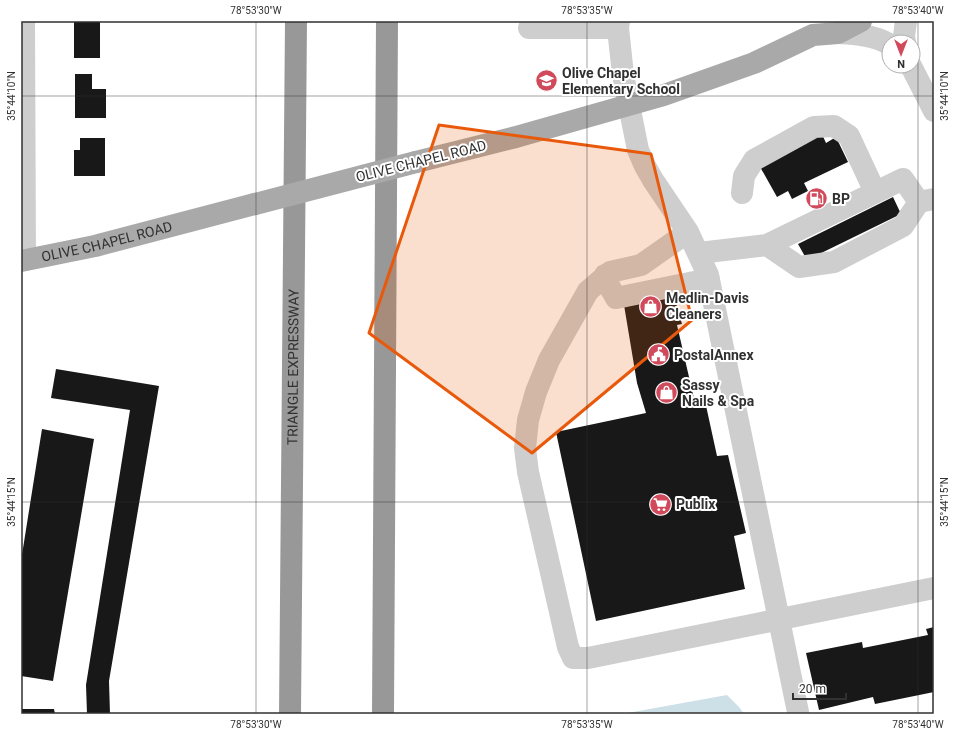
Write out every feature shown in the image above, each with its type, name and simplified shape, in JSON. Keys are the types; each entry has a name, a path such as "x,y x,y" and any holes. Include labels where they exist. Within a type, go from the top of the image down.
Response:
{"highway":[{"name":"TRIANGLE EXPRESSWAY","path":"290,714 296,21"},
{"path":"383,714 387,21"}],"main road":[{"name":"OLIVE CHAPEL ROAD","path":"23,261 117,241 516,137 628,106 671,93 754,63 825,30 861,21"}],"street":[{"path":"23,261 22,62 24,21"},
{"path":"904,34 906,21"},
{"path":"529,28 618,24 623,75 638,150 645,166 688,232 699,253 709,280 798,712"},
{"path":"825,30 863,35 881,40"},
{"path":"915,74 934,111"},
{"path":"742,193 744,176 754,160 814,128 834,126 850,136 876,192"},
{"path":"699,253 767,245 903,179 926,201 903,226 834,262 799,268 767,245"},
{"path":"688,232 641,265 610,272 588,291 549,360 536,392 528,420 525,448 528,472 568,648 573,658 588,658 934,588"},
{"path":"605,275 616,298 709,280"}],"highlighted area":[{"path":"439,125 651,154 692,320 532,453 369,333"}],"shaded area":[{"path":"727,695 744,714 622,714"}],"building":[{"path":"74,21 100,21 100,58 74,58"},
{"path":"75,74 92,74 92,89 106,89 106,118 75,118"},
{"path":"821,132 826,143 836,137 848,162 804,183 808,191 792,199 788,191 777,197 759,165"},
{"path":"80,138 105,138 105,176 74,176 74,150 80,150"},
{"path":"893,197 901,214 807,260 798,244"},
{"path":"673,293 682,324 677,325 695,403 705,401 717,456 728,455 746,533 734,536 745,589 596,621 556,432 646,413 637,383 624,305"},
{"path":"56,369 159,386 109,681 110,714 87,714 86,685 130,410 51,398"},
{"path":"42,429 94,439 53,681 21,676 21,561"},
{"path":"934,627 934,692 875,704 873,697 819,710 806,653 862,642 863,648 928,635 926,629"},
{"path":"21,709 54,709 55,714 21,714"}],"place":[{"name":"Olive Chapel Elementary School","path":"547,81"},
{"name":"BP","path":"816,199"},
{"name":"Medlin-Davis Cleaners","path":"650,306"},
{"name":"PostalAnnex","path":"659,355"},
{"name":"Sassy Nails & Spa","path":"666,393"},
{"name":"Publix","path":"661,504"}]}
